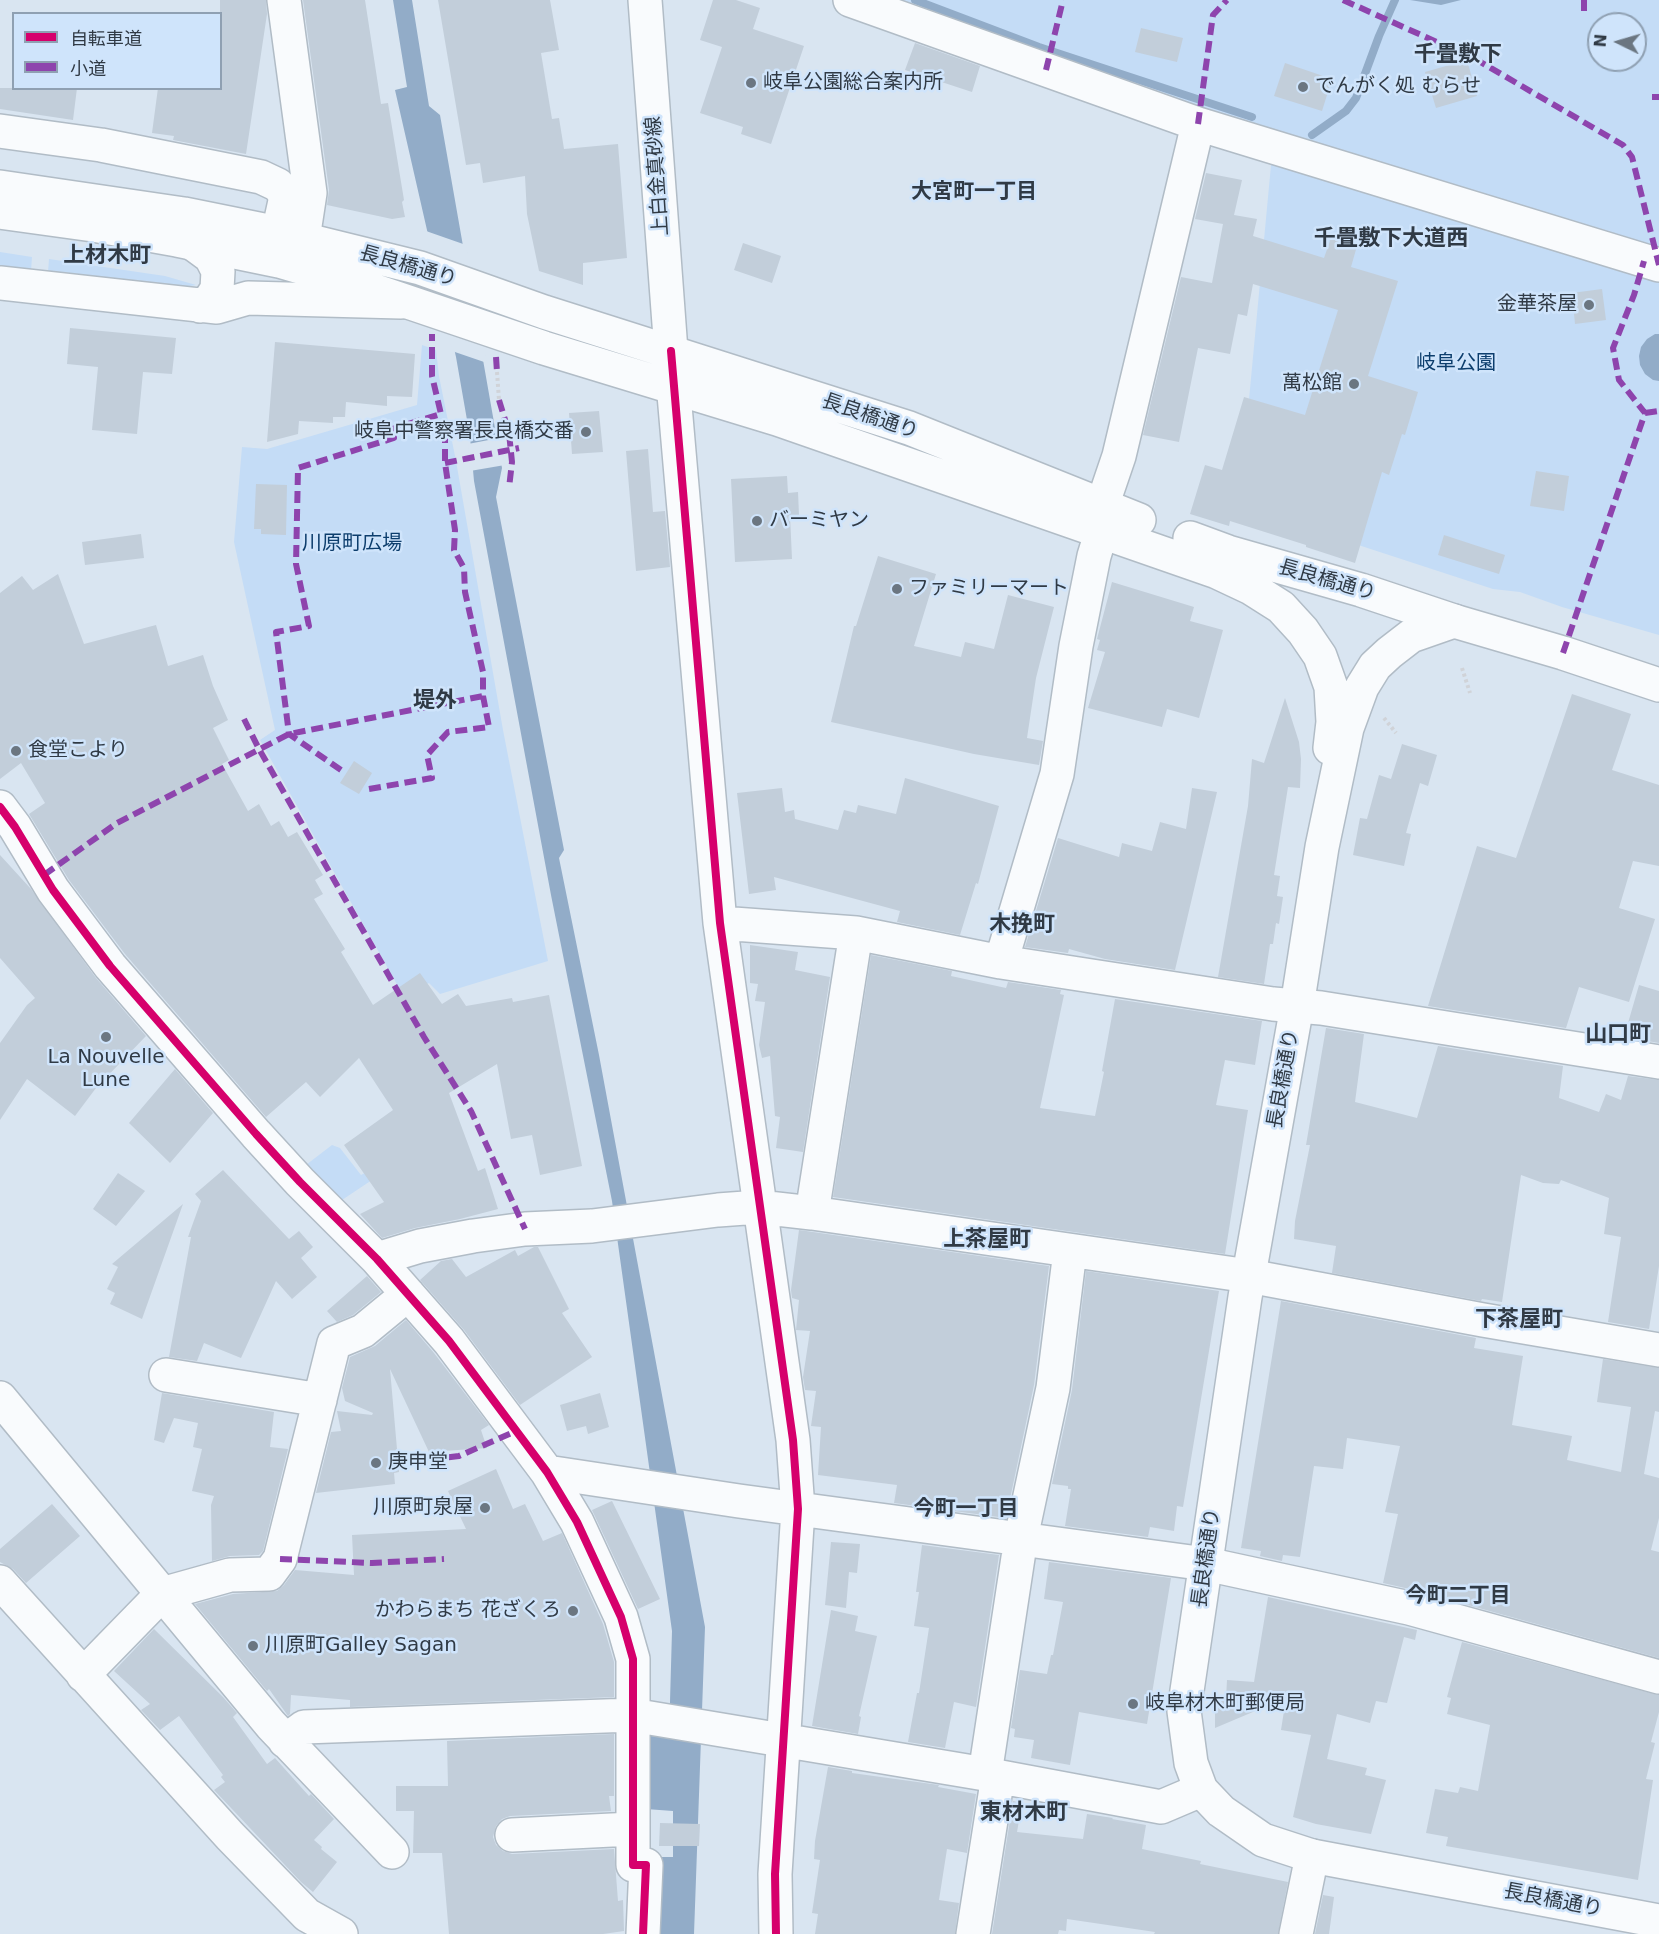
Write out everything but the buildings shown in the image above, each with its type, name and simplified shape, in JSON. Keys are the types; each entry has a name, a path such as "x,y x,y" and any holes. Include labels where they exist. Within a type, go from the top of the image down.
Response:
{"main road":[{"path":"284,0 310,193 291,236"},
{"name":"上白金真砂線","path":"645,0 673,386 720,923 793,1440 798,1509 775,1874 776,1934"},
{"path":"850,0 1198,124 1352,173 1659,265"},
{"path":"1001,962 1057,774 1079,635 1102,518 1119,456 1198,124"},
{"path":"0,132 101,145 261,177 278,185 284,193 291,236"},
{"name":"長良橋通り","path":"0,187 184,214 291,236 420,267 544,312 909,428 1251,588 1281,608 1303,631 1320,656 1330,687 1333,722 1322,847"},
{"name":"長良橋通り","path":"0,213 93,225 279,261 337,278 544,348 1102,518 1361,590 1454,621"},
{"path":"192,243 211,257 218,270 217,289 210,300 200,306"},
{"path":"0,283 217,307 249,298 416,305"},
{"path":"1454,621 1563,653 1659,685"},
{"name":"長良橋通り","path":"1454,621 1411,636 1375,666 1362,687 1347,728 1322,847 1297,1006 1249,1276 1184,1711 1191,1763 1201,1790 1221,1811 1263,1840 1312,1856 1650,1925"},
{"path":"0,807 15,827 52,890 110,966 300,1182 377,1259 449,1341 547,1472 577,1522 621,1617 633,1659 645,1717 632,1829 633,1865 646,1865 643,1934"},
{"path":"720,923 856,933 1001,962 1659,1062"},
{"path":"812,1212 856,933"},
{"path":"377,1259 420,1246 473,1236 525,1229 592,1226 759,1207 812,1212 1249,1276 1659,1350"},
{"path":"974,1934 991,1775 1021,1538 1053,1388 1070,1251"},
{"path":"83,1674 162,1594 230,1575 269,1574 280,1559 334,1342 363,1331 408,1294"},
{"path":"166,1375 320,1400"},
{"path":"0,1398 285,1741 392,1852"},
{"path":"547,1472 740,1501 1206,1564 1408,1608 1659,1677"},
{"path":"0,1582 230,1836 307,1915 341,1934"},
{"path":"285,1741 304,1727 645,1717 991,1775 1161,1807 1201,1790"},
{"path":"512,1835 632,1829"},
{"path":"1296,1934 1312,1856"}],"path":[{"path":"497,372 500,400"},
{"path":"443,420 445,433"},
{"path":"1462,668 1470,693"},
{"path":"1377,711 1396,732"}],"green space":[{"name":"岐阜公園","path":"855,0 1659,0 1659,635 1562,607 1520,592 1493,589 1239,506 1273,144"},
{"path":"0,252 32,257 31,271 0,267"},
{"path":"49,259 165,276 196,285 185,287 48,272"},
{"name":"川原町広場","path":"422,345 436,350 503,730 548,961 440,994 429,983 404,997 260,740 275,730 234,542 242,447 267,449 417,405"},
{"path":"332,1145 340,1148 361,1175 372,1169 378,1176 339,1202 302,1168"}],"shaded area":[{"path":"393,0 412,0 429,106 440,115 502,468 496,497 564,850 559,858 599,1055 705,1627 694,1934 651,1934 653,1857 673,1857 673,1811 646,1809 651,1736 669,1737 672,1631 612,1201 551,895 474,481 470,437 456,357 395,90 407,87"},
{"path":"1410,0 1461,0 1441,5"},
{"path":"1655,334 1659,334 1659,381 1645,374 1640,365 1639,356 1641,347"}],"pier":[{"path":"426,231 466,245 487,363 452,351"},
{"path":"499,438 505,465 470,471 468,444"}],"waterway":[{"path":"915,0 1039,47 1252,117"},
{"path":"1312,135 1346,111 1356,98 1395,0"}],"marked path":[{"path":"1046,70 1063,0"},
{"path":"1198,124 1213,15 1227,0"},
{"path":"1343,0 1477,60 1623,145 1632,157 1659,265"},
{"path":"1584,0 1584,11"},
{"path":"1652,97 1659,97"},
{"path":"1563,653 1645,413 1619,380 1613,348 1634,295 1644,261"},
{"path":"341,770 289,734 276,632 309,626 296,564 298,468 394,438 392,429 441,414 432,376 432,334"},
{"path":"496,357 497,372"},
{"path":"499,400 509,433 512,462 509,488"},
{"path":"1645,413 1659,411"},
{"path":"369,789 432,778 427,755 448,732 489,727 483,696 483,672 465,592 464,568 454,550 455,530 445,463 445,433"},
{"path":"445,463 519,448"},
{"path":"44,875 117,823 289,734 483,696"},
{"path":"244,719 424,1037 471,1111 525,1229"},
{"path":"413,1462 459,1456 516,1431"},
{"path":"280,1559 372,1563 444,1559"}],"cycle path":[{"path":"671,351 720,923 793,1440 798,1509 775,1874 776,1934"},
{"path":"0,807 15,827 53,890 110,966 256,1134 377,1259 449,1341 547,1472 577,1522 621,1617 633,1659 633,1865 646,1865 643,1934"}],"place":[{"name":"岐阜公園総合案内所","path":"751,83"},
{"name":"でんがく処 むらせ","path":"1303,87"},
{"name":"金華茶屋","path":"1589,305"},
{"name":"萬松館","path":"1354,384"},
{"name":"岐阜中警察署長良橋交番","path":"586,432"},
{"name":"バーミヤン","path":"757,521"},
{"name":"ファミリーマート","path":"897,589"},
{"name":"食堂こより","path":"16,751"},
{"name":"La Nouvelle Lune","path":"106,1037"},
{"name":"庚申堂","path":"376,1463"},
{"name":"川原町泉屋","path":"485,1508"},
{"name":"かわらまち 花ざくろ","path":"573,1611"},
{"name":"川原町Galley Sagan","path":"253,1646"},
{"name":"岐阜材木町郵便局","path":"1133,1704"}],"district":[{"name":"千畳敷下","path":"1458,55"},
{"name":"大宮町一丁目","path":"974,193"},
{"name":"千畳敷下大道西","path":"1391,239"},
{"name":"上材木町","path":"107,256"},
{"name":"堤外","path":"435,701"},
{"name":"木挽町","path":"1022,925"},
{"name":"山口町","path":"1618,1035"},
{"name":"上茶屋町","path":"987,1240"},
{"name":"下茶屋町","path":"1519,1320"},
{"name":"今町一丁目","path":"966,1510"},
{"name":"今町二丁目","path":"1458,1597"},
{"name":"東材木町","path":"1024,1813"}]}
